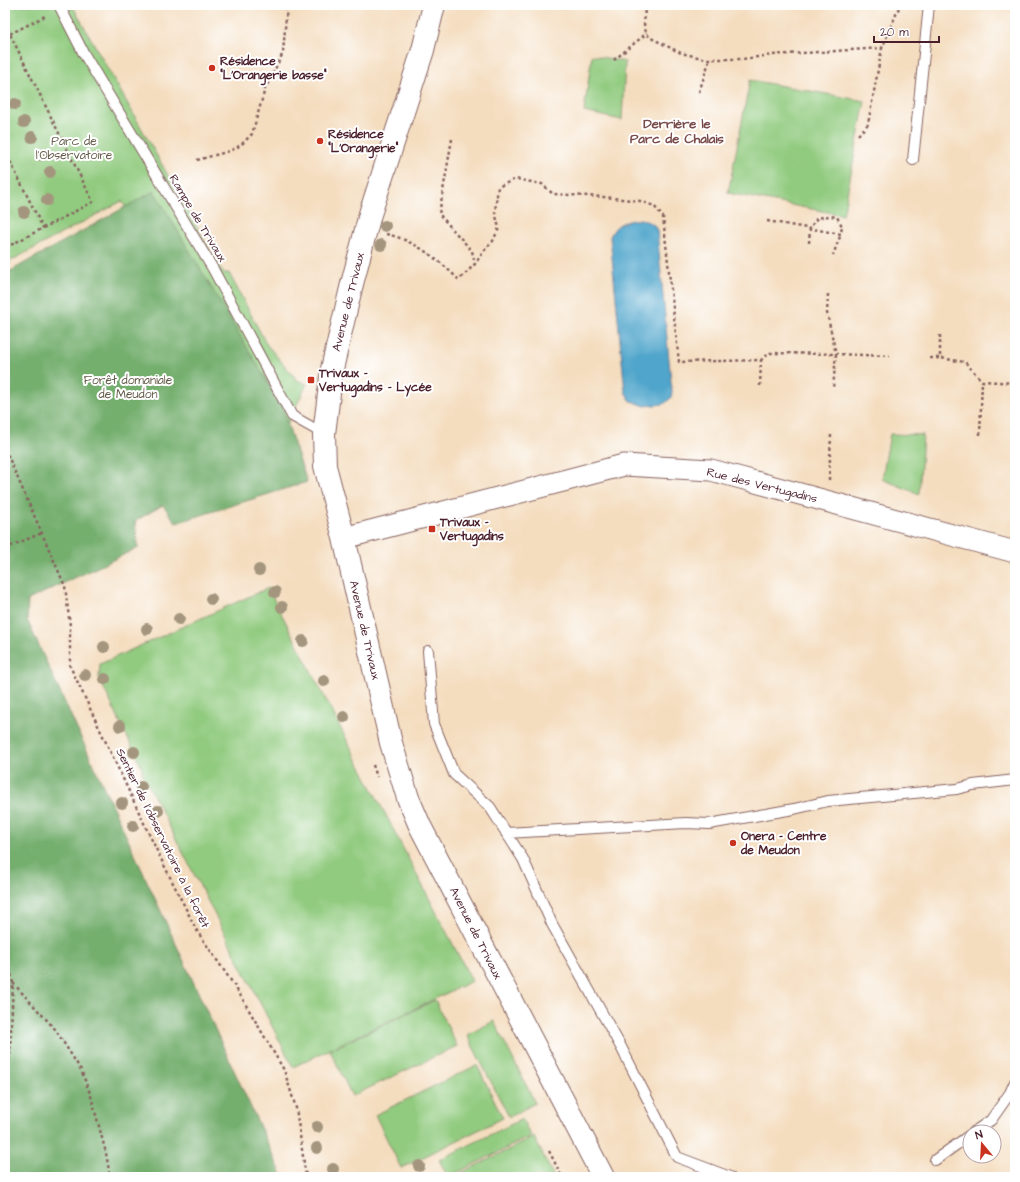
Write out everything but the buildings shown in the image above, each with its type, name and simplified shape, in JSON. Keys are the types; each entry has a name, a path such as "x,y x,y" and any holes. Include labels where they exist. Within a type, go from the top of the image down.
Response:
{"main road":[{"name":"Avenue de Trivaux","path":"434,5 423,50 366,230 332,369 324,434 325,466 344,538 391,743 408,798 420,826 603,1177"}],"street":[{"name":"Rue des Vertugadins","path":"344,538 624,465 711,470 1015,552"}],"lane":[{"path":"913,160 929,5"},
{"name":"Rampe de Trivaux","path":"60,7 84,54 213,269 292,416 324,434"},
{"path":"428,651 434,724 454,774 490,807 523,859 552,924 622,1047 677,1157 730,1177"},
{"path":"506,833 686,823 709,824 794,809 828,801 958,789 973,785 1015,780"},
{"path":"985,1124 991,1120 1010,1093 1015,1082"},
{"path":"935,1160 962,1141"}],"path":[{"path":"197,160 230,151 241,146 252,134 265,89 283,53 287,5"},
{"path":"645,5 644,28 649,37 681,53 710,59 743,59 772,55 882,48"},
{"path":"858,135 868,124 882,48 900,5"},
{"path":"10,34 60,7"},
{"path":"5,24 93,202 5,248"},
{"path":"614,60 647,33"},
{"path":"699,92 710,59"},
{"path":"452,138 438,214 472,250 475,264"},
{"path":"5,151 43,228"},
{"path":"366,230 405,240 432,256 460,280 493,241 499,228 495,212 498,187 515,179 542,184 553,194 640,201 654,206 663,217 680,362 761,360 770,353 890,356"},
{"path":"809,243 810,228 817,218 829,216 837,217 842,226 841,234 833,255"},
{"path":"766,221 841,234"},
{"path":"828,294 827,313 836,354 833,389"},
{"path":"940,335 940,358"},
{"path":"930,358 965,362 982,381 980,435"},
{"path":"760,386 761,360"},
{"path":"982,381 1015,383"},
{"path":"826,500 830,474 831,434"},
{"path":"5,449 42,532 6,548 5,547"},
{"name":"Sentier de l'observatoire à la forêt","path":"42,532 65,586 70,626 70,666 158,855 197,931 236,988 284,1070 296,1108 306,1177"},
{"path":"5,945 13,983 10,1054 5,1096"},
{"path":"13,983 55,1029 80,1070 91,1096 106,1152 110,1177"},
{"path":"549,1151 562,1177"}],"green space":[{"name":"Parc de l'Observatoire","path":"5,5 72,5 223,273 229,273 267,345 297,380 307,384 263,473 122,201 5,264"},
{"path":"592,55 625,62 622,120 584,112"},
{"path":"750,80 865,101 843,215 728,193"},
{"name":"Forêt domaniale de Meudon","path":"154,191 281,405 307,482 176,523 163,505 135,521 138,548 28,600 27,620 283,1177 5,1177 5,274"},
{"path":"890,434 923,435 919,494 882,479"},
{"path":"268,588 472,981 293,1067 142,773 142,768 99,678 100,664"},
{"path":"435,1000 457,1046 352,1096 330,1050"},
{"path":"494,1021 535,1103 509,1117 467,1035"},
{"path":"477,1065 503,1118 401,1168 375,1115"},
{"path":"522,1119 531,1136 448,1177 439,1160"},
{"path":"534,1137 554,1177 453,1177"}],"water":[{"path":"641,219 653,224 657,230 672,392 671,398 664,404 645,406 631,401 625,392 610,237 618,225"}],"place":[{"name":"Résidence \"L'Orangerie basse\"","path":"212,68"},
{"name":"Résidence \"L'Orangerie\"","path":"320,141"},
{"name":"Trivaux - Vertugadins - Lycée","path":"311,380"},
{"name":"Trivaux - Vertugadins","path":"432,529"},
{"name":"Onera - Centre de Meudon","path":"733,843"}],"district":[{"name":"Derrière le Parc de Chalais","path":"677,130"}]}
